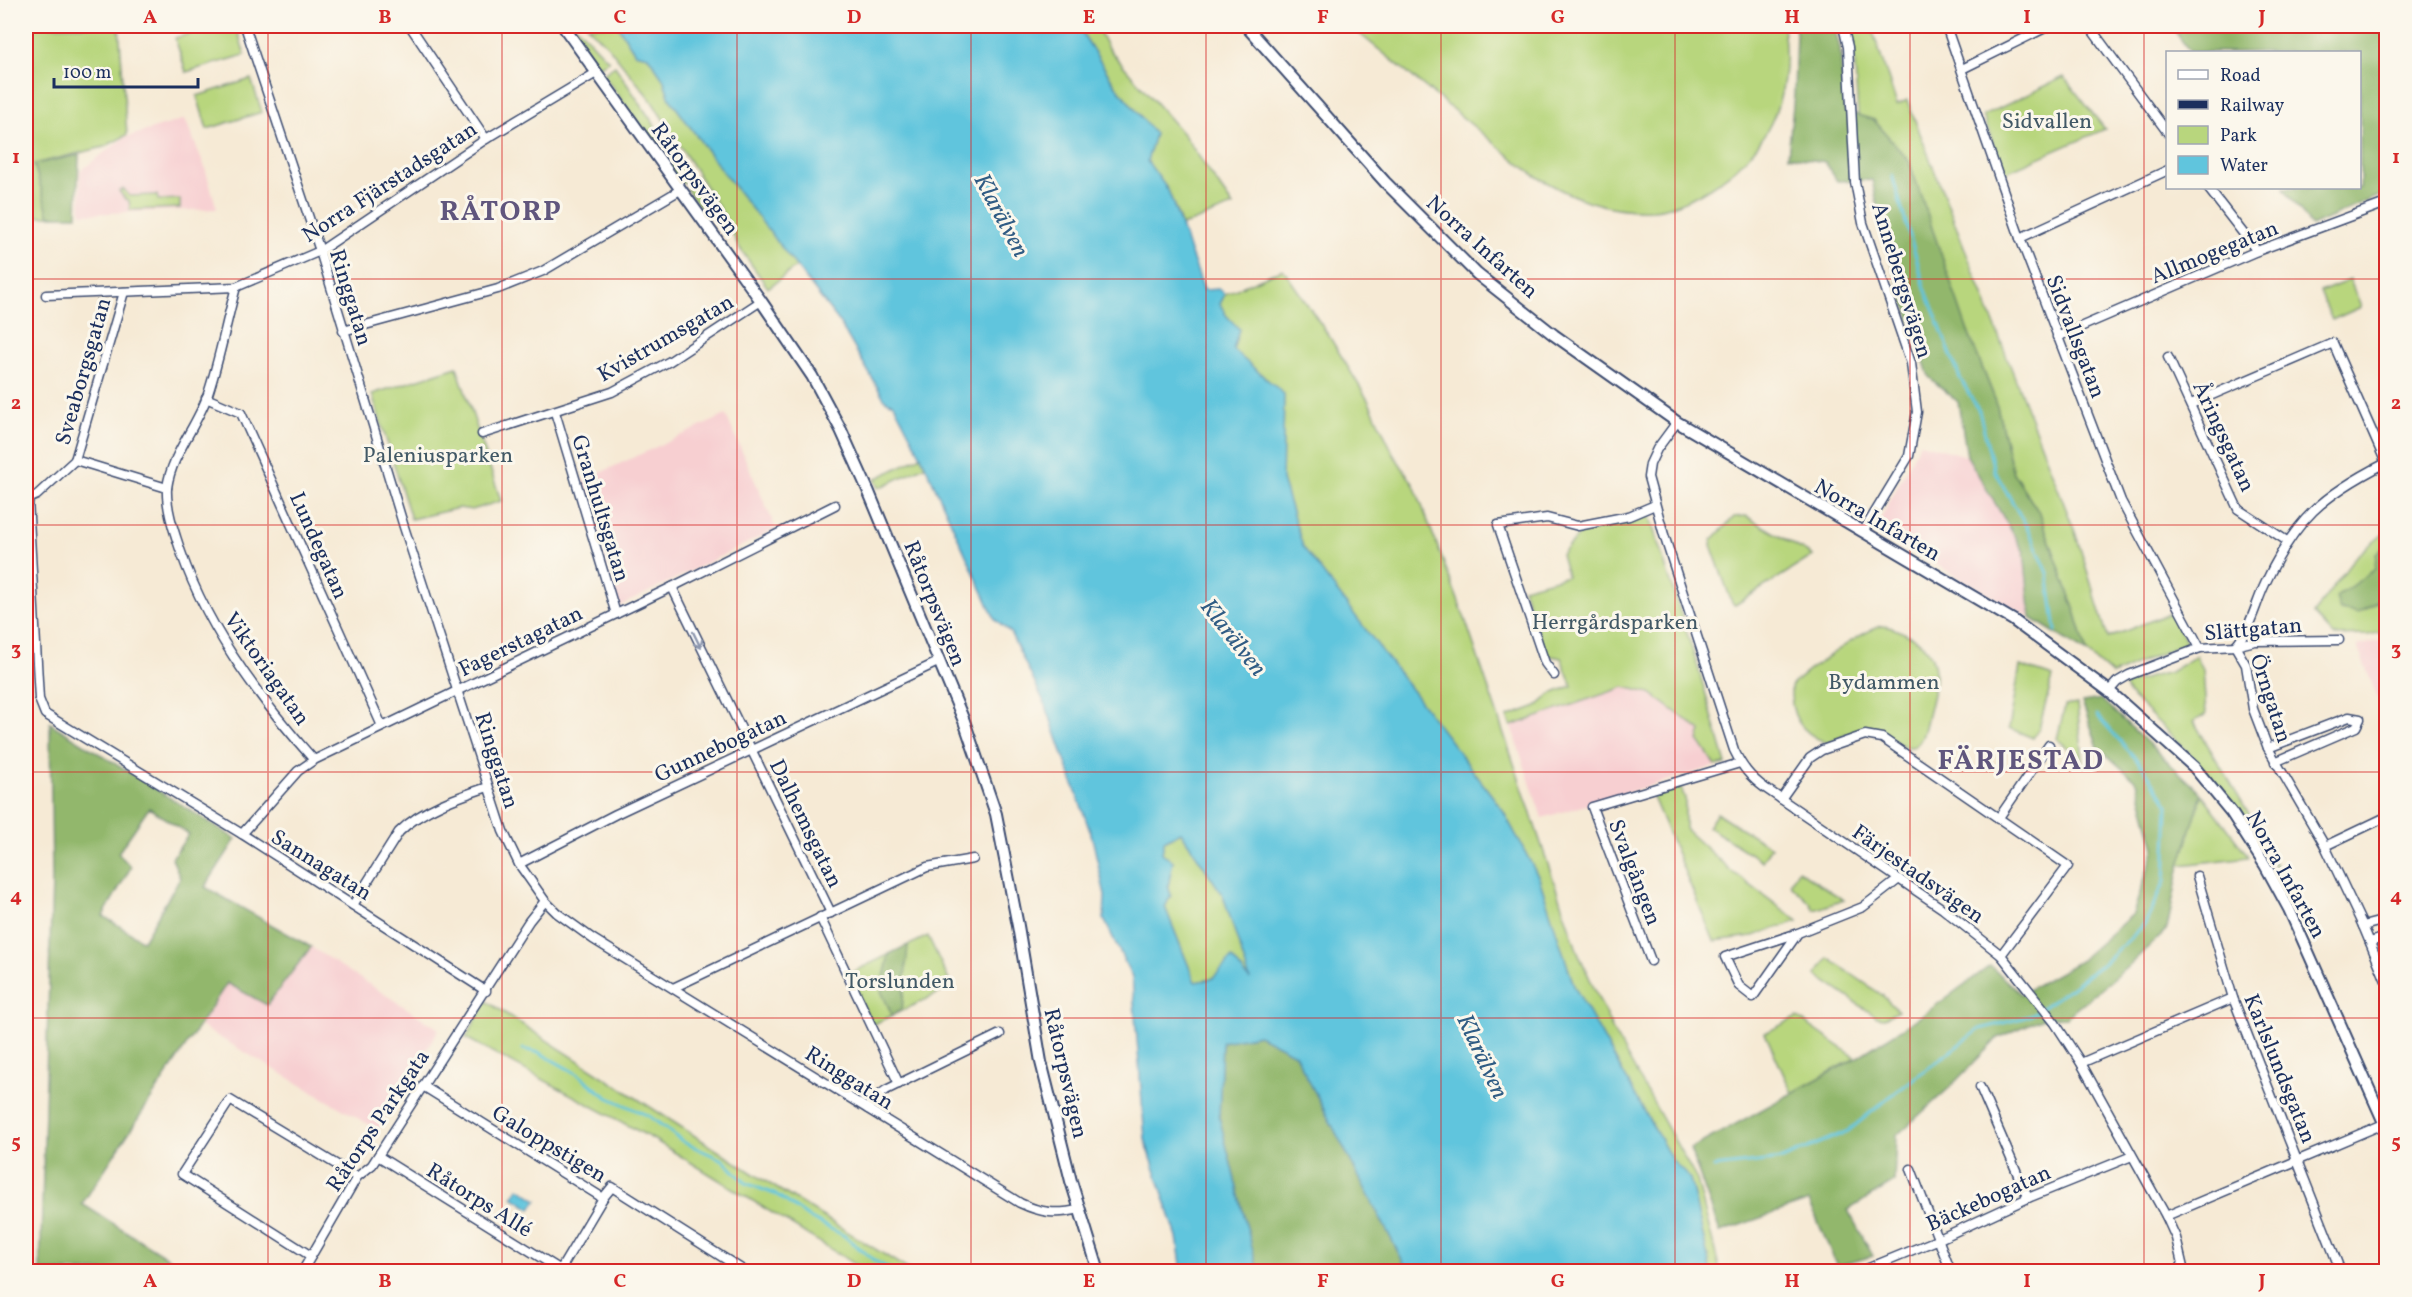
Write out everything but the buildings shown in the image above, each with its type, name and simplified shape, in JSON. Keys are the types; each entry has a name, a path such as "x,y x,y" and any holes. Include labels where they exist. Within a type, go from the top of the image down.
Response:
{"street":[{"name":"Ringgatan","path":"245,26 320,252 456,690 503,831 519,864 545,901 557,913 593,939 1033,1209 1055,1214 1080,1209"},
{"path":"410,26 486,140"},
{"name":"Råtorpsvägen","path":"563,26 761,301 812,376 832,411 872,500 964,721 996,814 1041,1062 1080,1209 1100,1272"},
{"name":"Norra Infarten","path":"1246,26 1363,159 1477,274 1554,335 1677,422 2013,620 2109,692 2194,767 2231,812 2289,909 2386,1125"},
{"name":"Annebergsvägen","path":"1843,26 1848,47 1856,182 1863,223 1911,363 1917,411 1909,456 1863,532"},
{"name":"Sidvallsgatan","path":"1946,26 2020,238 2121,501 2200,648"},
{"path":"1962,69 2049,26"},
{"path":"2089,26 2166,130"},
{"name":"Norra Fjärstadsgatan","path":"46,294 236,287 320,252 486,140 596,72"},
{"path":"2020,238 2166,171"},
{"path":"2209,189 2257,251"},
{"path":"343,331 498,289 543,271 680,190"},
{"name":"Allmogegatan","path":"2057,337 2257,251 2386,203"},
{"name":"Viktoriagatan","path":"236,287 206,398 181,446 167,488 169,514 181,554 230,652 279,721 314,760"},
{"name":"Sveaborgsgatan","path":"75,460 124,292"},
{"name":"Kvistrumsgatan","path":"482,434 612,392 670,361 761,301"},
{"path":"2191,404 2333,343 2386,463"},
{"name":"Åringsgatan","path":"2168,357 2238,509 2287,541"},
{"name":"Lundegatan","path":"206,398 241,413 382,726"},
{"name":"Granhultsgatan","path":"555,411 616,614"},
{"name":"Färjestadsvägen","path":"1677,422 1657,449 1650,464 1648,477 1655,505 1740,763 1751,777 1943,909 2001,955 2055,1023 2081,1063 2166,1216 2176,1238 2184,1272"},
{"path":"75,460 167,488"},
{"name":"Sannagatan","path":"75,460 37,495 28,498 39,699 45,714 242,834 486,991"},
{"name":"Örngatan","path":"2386,463 2346,483 2313,509 2287,541 2265,585 2245,634 2235,646 2246,665 2253,709 2268,748 2325,846 2386,981"},
{"name":"Fagerstagatan","path":"242,834 298,771 314,760 672,587 835,505"},
{"path":"1554,675 1542,652 1498,525 1547,518 1578,526 1629,516 1655,505"},
{"name":"Dalhemsgatan","path":"672,587 831,912"},
{"name":"Slättgatan","path":"2109,692 2117,682 2129,675 2200,648 2235,646 2255,641 2339,640"},
{"name":"Gunnebogatan","path":"519,864 616,814 938,662"},
{"path":"2268,748 2349,717 2360,719 2356,727 2275,762"},
{"path":"1782,799 1810,758 1822,750 1865,735 1882,738 2068,866 2001,955"},
{"path":"1998,819 2049,745"},
{"name":"Svalgången","path":"1651,961 1592,807 1740,763"},
{"path":"353,905 399,832 406,825 438,807 488,787"},
{"path":"2325,846 2386,817"},
{"path":"673,988 927,867 973,859"},
{"name":"Karlslundsgatan","path":"2197,876 2232,998 2341,1272"},
{"path":"1798,933 1753,997 1739,986 1725,957 1798,933 1863,907 1899,879"},
{"path":"486,991 529,921 545,901"},
{"path":"820,917 899,1084"},
{"path":"2363,926 2386,920"},
{"path":"2370,942 2386,937"},
{"name":"Råtorps Parkgata","path":"302,1272 357,1177 372,1165 486,991"},
{"path":"2081,1063 2232,998"},
{"path":"868,1109 878,1095 1000,1034"},
{"name":"Galoppstigen","path":"423,1086 603,1198 612,1187 746,1272"},
{"path":"1980,1087 2028,1198"},
{"path":"311,1256 182,1174 230,1100 357,1177"},
{"path":"2166,1216 2386,1125"},
{"name":"Råtorps Allé","path":"378,1156 561,1271"},
{"name":"Bäckebogatan","path":"1859,1272 1938,1240 2028,1198 2132,1156"},
{"path":"1911,1170 1951,1272"},
{"path":"561,1271 603,1198"}],"shaded area":[{"path":"185,119 204,165 217,209 81,214 80,171 124,138"},
{"path":"726,415 776,529 618,607 582,481"},
{"path":"1920,443 1967,456 2024,552 2031,618 1875,530"},
{"path":"2386,639 2386,719 2357,646"},
{"path":"1624,687 1650,693 1702,731 1698,740 1716,766 1542,818 1511,726"},
{"path":"311,947 439,1029 378,1130 200,1026 228,983 267,1005"}],"green space":[{"path":"26,26 119,26 127,135 104,147 34,164 49,216 26,217"},
{"path":"217,26 236,26 245,55 186,72 175,38"},
{"path":"570,26 576,26 609,61 598,67"},
{"path":"587,26 618,26 635,53 648,56 663,78 670,99 720,168 797,266 768,288 739,247 723,214 651,100 607,45"},
{"path":"1078,26 1101,26 1101,35 1108,48 1184,135 1233,206 1182,226 1168,190 1147,161 1155,134 1115,85"},
{"path":"1350,26 1783,26 1784,74 1773,118 1763,137 1732,172 1705,191 1675,205 1652,210 1635,210 1604,206 1588,201 1559,189 1531,173"},
{"path":"1794,26 1834,26 1840,48 1844,111 1874,120 1909,161 1968,332 1996,402 2013,473 2040,514 2076,614 2087,653 2031,618 2024,552 1967,456 1958,402 1929,377 1888,252 1872,180 1837,181 1825,162 1788,156 1794,95 1796,32"},
{"path":"1848,26 1871,26 1897,105 1907,100 2075,532 2108,638 2170,613 2187,642 2112,675 2087,653 2076,614 2040,514 2013,473 1996,402 1968,332 1874,120 1858,116 1854,52"},
{"path":"2171,26 2386,26 2386,193 2311,226 2285,189 2361,189 2361,51 2189,51"},
{"path":"615,66 689,177 682,184 603,74"},
{"name":"Sidvallen","path":"2064,77 2105,129 2004,173 1983,116"},
{"path":"251,79 262,112 207,129 197,96"},
{"path":"79,155 77,216 49,216 34,164"},
{"path":"694,183 716,217 698,205 687,190"},
{"path":"124,189 129,196 157,195 158,200 180,199 180,208 130,210 129,200 125,199 119,191"},
{"path":"26,217 30,297 26,297"},
{"path":"1283,269 1329,336 1368,400 1394,455 1414,485 1463,613 1577,950 1614,1033 1697,1180 1720,1271 1711,1271 1690,1179 1672,1160 1574,986 1539,878 1502,809 1303,547 1282,480 1284,394 1233,350 1239,329 1226,315 1220,304 1225,294"},
{"path":"2350,280 2361,307 2332,320 2320,292"},
{"name":"Paleniusparken","path":"457,367 501,501 472,510 459,508 411,519 372,394"},
{"path":"921,456 925,466 879,488 875,479"},
{"name":"Herrgårdsparken","path":"1648,512 1697,664 1726,764 1716,766 1698,740 1701,731 1650,693 1624,687 1511,726 1507,717 1537,706 1551,694 1572,686 1561,658 1546,655 1523,588 1567,576 1561,554 1583,531"},
{"path":"1746,516 1813,556 1735,605 1732,603 1711,545 1712,540 1734,517"},
{"path":"2386,532 2386,546 2377,553 2375,569 2358,613 2386,597 2386,631 2368,635 2334,636 2313,614 2356,556"},
{"path":"2386,546 2386,597 2358,613 2340,610 2336,597 2375,569 2376,553"},
{"name":"Bydammen","path":"1882,626 1899,630 1920,642 1933,660 1935,680 1921,739 1916,745 1907,747 1875,731 1863,730 1827,743 1817,739 1809,734 1798,721 1792,706 1791,687 1834,652"},
{"path":"2196,656 2203,669 2206,714 2194,722 2263,838 2292,898 2260,841 2215,781 2127,692 2125,686 2132,682 2170,672"},
{"path":"2020,666 2053,677 2039,728 2033,738 2009,728"},
{"path":"2101,699 2202,794 2180,865 2167,929 2125,969 2066,1017 2043,1018 1998,1038 1947,1090 1896,1136 1894,1182 1848,1210 1873,1256 1837,1266 1809,1201 1720,1232 1690,1149 1856,1058 1920,1017 1990,966 2021,994 2078,962 2133,914 2155,848 2137,782 2098,747 2082,702"},
{"path":"2077,704 2083,760 2057,739 2065,706"},
{"path":"50,723 236,839 205,887 311,947 267,1005 227,983 82,1204 189,1271 40,1271 52,881","holes":["149,808 189,834 172,858 180,878 143,941 103,916 131,867 118,853"]},
{"path":"1680,786 1685,798 1685,829 1730,870 1798,921 1753,936 1714,941 1652,795"},
{"path":"2202,794 2249,857 2180,865"},
{"path":"1717,813 1771,847 1762,861 1708,827"},
{"path":"1181,832 1223,895 1251,982 1212,979 1195,982 1165,907 1171,895 1168,886 1173,861 1162,853 1164,841"},
{"path":"1798,870 1844,900 1814,910 1810,903 1790,884"},
{"name":"Torslunden","path":"928,936 952,987 872,1025 848,974"},
{"path":"908,945 902,1010 892,1015 881,991 889,954"},
{"path":"1828,958 1882,995 1898,1011 1884,1018 1877,1017 1816,975"},
{"path":"486,1001 757,1176 911,1271 866,1271 653,1139 466,1038"},
{"path":"1797,1017 1856,1058 1792,1093 1765,1033"},
{"path":"1259,1035 1295,1054 1408,1271 1258,1271 1219,1117 1222,1042"}],"water":[{"name":"Klarälven","path":"618,26 1078,26 1115,85 1155,134 1147,161 1168,190 1204,290 1219,289 1225,294 1220,304 1226,315 1239,329 1233,350 1284,394 1282,480 1303,547 1502,809 1539,878 1574,986 1672,1160 1690,1179 1711,1271 1408,1271 1295,1054 1259,1035 1222,1042 1219,1117 1258,1271 1182,1271 1177,1237 1145,1139 1132,977 1104,919 1105,895 1092,837 1046,706 1010,632 995,619 921,456 894,404 885,400 838,320 720,168 670,99 663,78 648,56 635,53","holes":["1181,832 1223,895 1250,980 1232,958 1212,979 1195,982 1165,907 1171,895 1168,886 1173,861 1162,853 1164,841"]},
{"path":"519,1188 537,1200 531,1209 513,1197"}],"waterway":[{"path":"1892,175 1925,288 1960,378 1979,411 1994,470 2029,531 2048,573 2056,631"},
{"path":"1714,1167 1782,1159 1848,1131 1980,1029 2030,1016 2055,999 2103,964 2145,924 2165,881 2168,805 2144,768 2097,715"},
{"path":"523,1049 540,1053 579,1075 607,1097 649,1116 685,1143 723,1160 746,1183 777,1195 811,1219 843,1235 875,1261 896,1272"}],"railway":[{"path":"26,737 28,845 26,997"}],"district":[{"name":"RÅTORP","path":"501,210"},
{"name":"FÄRJESTAD","path":"2021,759"}]}
